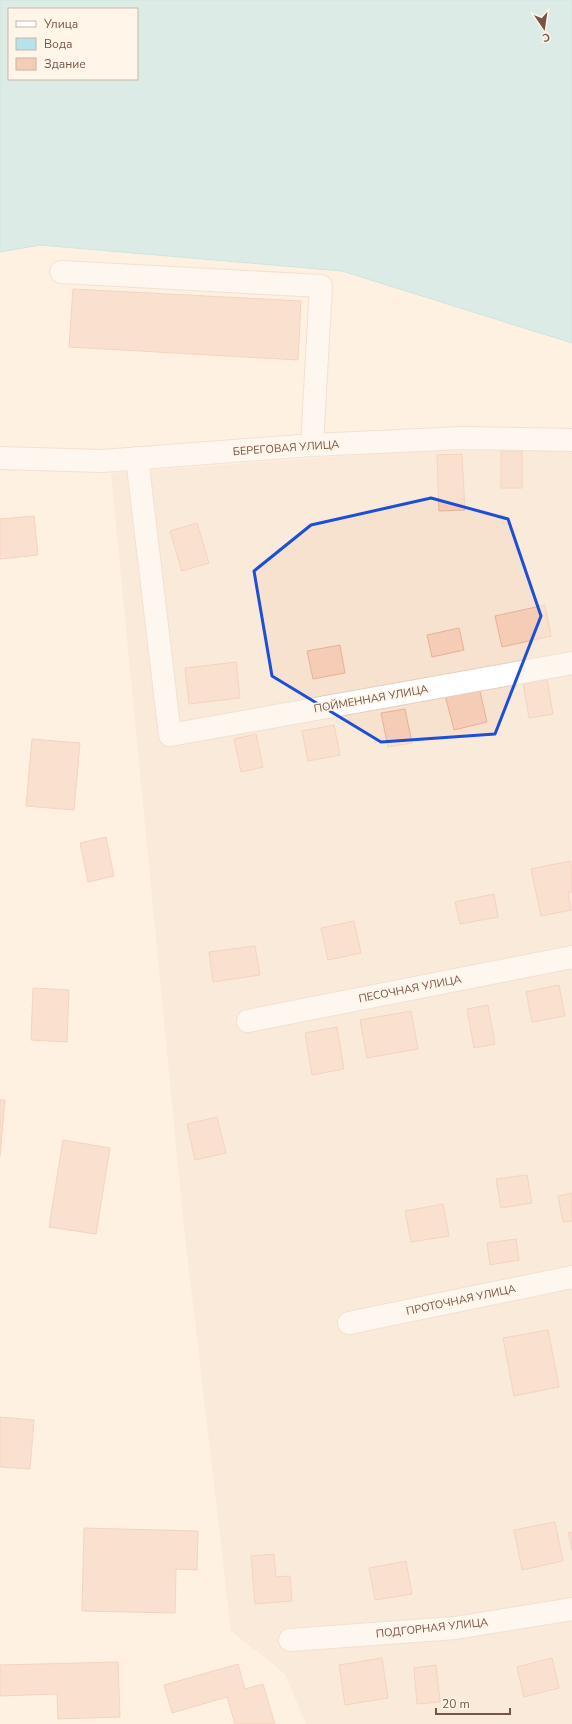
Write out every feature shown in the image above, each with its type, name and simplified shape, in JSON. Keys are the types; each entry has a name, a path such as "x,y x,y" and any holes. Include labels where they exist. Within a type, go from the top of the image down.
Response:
{"street":[{"path":"61,272 321,286 312,445"},
{"name":"БЕРЕГОВАЯ УЛИЦА","path":"0,458 102,461 312,445 462,438 572,440"},
{"name":"ПОЙМЕННАЯ УЛИЦА","path":"137,458 170,735 572,663"},
{"name":"ПЕСОЧНАЯ УЛИЦА","path":"248,1021 572,957"},
{"name":"ПРОТОЧНАЯ УЛИЦА","path":"349,1323 572,1277"},
{"name":"ПОДГОРНАЯ УЛИЦА","path":"290,1640 455,1628 572,1609"}],"highlighted area":[{"path":"431,498 508,519 541,616 495,734 381,742 272,676 254,571 311,525"}],"shaded area":[{"path":"572,447 572,1724 306,1724 285,1674 231,1631 183,1218 111,473 441,449"}],"water":[{"path":"0,0 572,0 572,343 342,271 40,245 0,252"}],"building":[{"path":"73,289 301,301 298,360 69,347"},
{"path":"501,451 522,451 522,488 501,488"},
{"path":"462,454 465,510 439,511 437,455"},
{"path":"34,516 38,555 0,559 0,519"},
{"path":"197,523 209,563 182,571 170,531"},
{"path":"545,605 551,636 502,647 495,616"},
{"path":"459,628 464,650 432,657 427,635"},
{"path":"340,645 345,673 313,679 307,651"},
{"path":"236,662 240,698 189,704 185,668"},
{"path":"547,679 553,714 529,718 523,683"},
{"path":"479,687 487,722 454,730 445,695"},
{"path":"405,709 412,743 388,747 381,713"},
{"path":"334,725 340,755 308,761 302,731"},
{"path":"256,734 263,767 241,772 234,739"},
{"path":"32,739 80,743 74,810 26,806"},
{"path":"106,837 114,876 88,882 80,843"},
{"path":"570,861 572,869 572,892 568,893 571,910 541,916 531,869"},
{"path":"494,894 498,917 460,924 455,902"},
{"path":"354,921 361,953 328,960 321,928"},
{"path":"255,946 260,975 213,982 209,952"},
{"path":"559,985 565,1016 532,1022 526,992"},
{"path":"33,988 69,990 67,1042 31,1040"},
{"path":"488,1005 495,1044 474,1048 467,1009"},
{"path":"411,1011 418,1049 367,1058 360,1020"},
{"path":"337,1027 344,1069 312,1075 305,1033"},
{"path":"0,1100 5,1100 0,1156"},
{"path":"217,1117 226,1153 195,1160 187,1124"},
{"path":"63,1140 110,1148 96,1234 49,1227"},
{"path":"527,1175 532,1203 501,1208 496,1179"},
{"path":"572,1193 572,1221 563,1222 558,1196"},
{"path":"443,1204 449,1236 411,1242 405,1211"},
{"path":"516,1239 519,1260 490,1265 487,1243"},
{"path":"548,1330 559,1387 514,1396 503,1338"},
{"path":"0,1417 34,1420 30,1469 0,1467"},
{"path":"555,1522 563,1561 522,1570 514,1530"},
{"path":"84,1528 198,1531 197,1570 176,1569 175,1613 82,1611"},
{"path":"572,1532 572,1550 568,1533"},
{"path":"274,1554 276,1577 290,1576 292,1601 255,1604 251,1556"},
{"path":"406,1561 412,1594 375,1600 369,1568"},
{"path":"382,1658 388,1698 345,1705 339,1665"},
{"path":"552,1658 559,1688 524,1697 517,1667"},
{"path":"118,1662 120,1717 58,1719 57,1694 0,1696 0,1665"},
{"path":"238,1664 245,1689 263,1684 275,1724 235,1724 227,1697 172,1713 164,1685"},
{"path":"436,1665 440,1702 417,1704 414,1668"}]}
